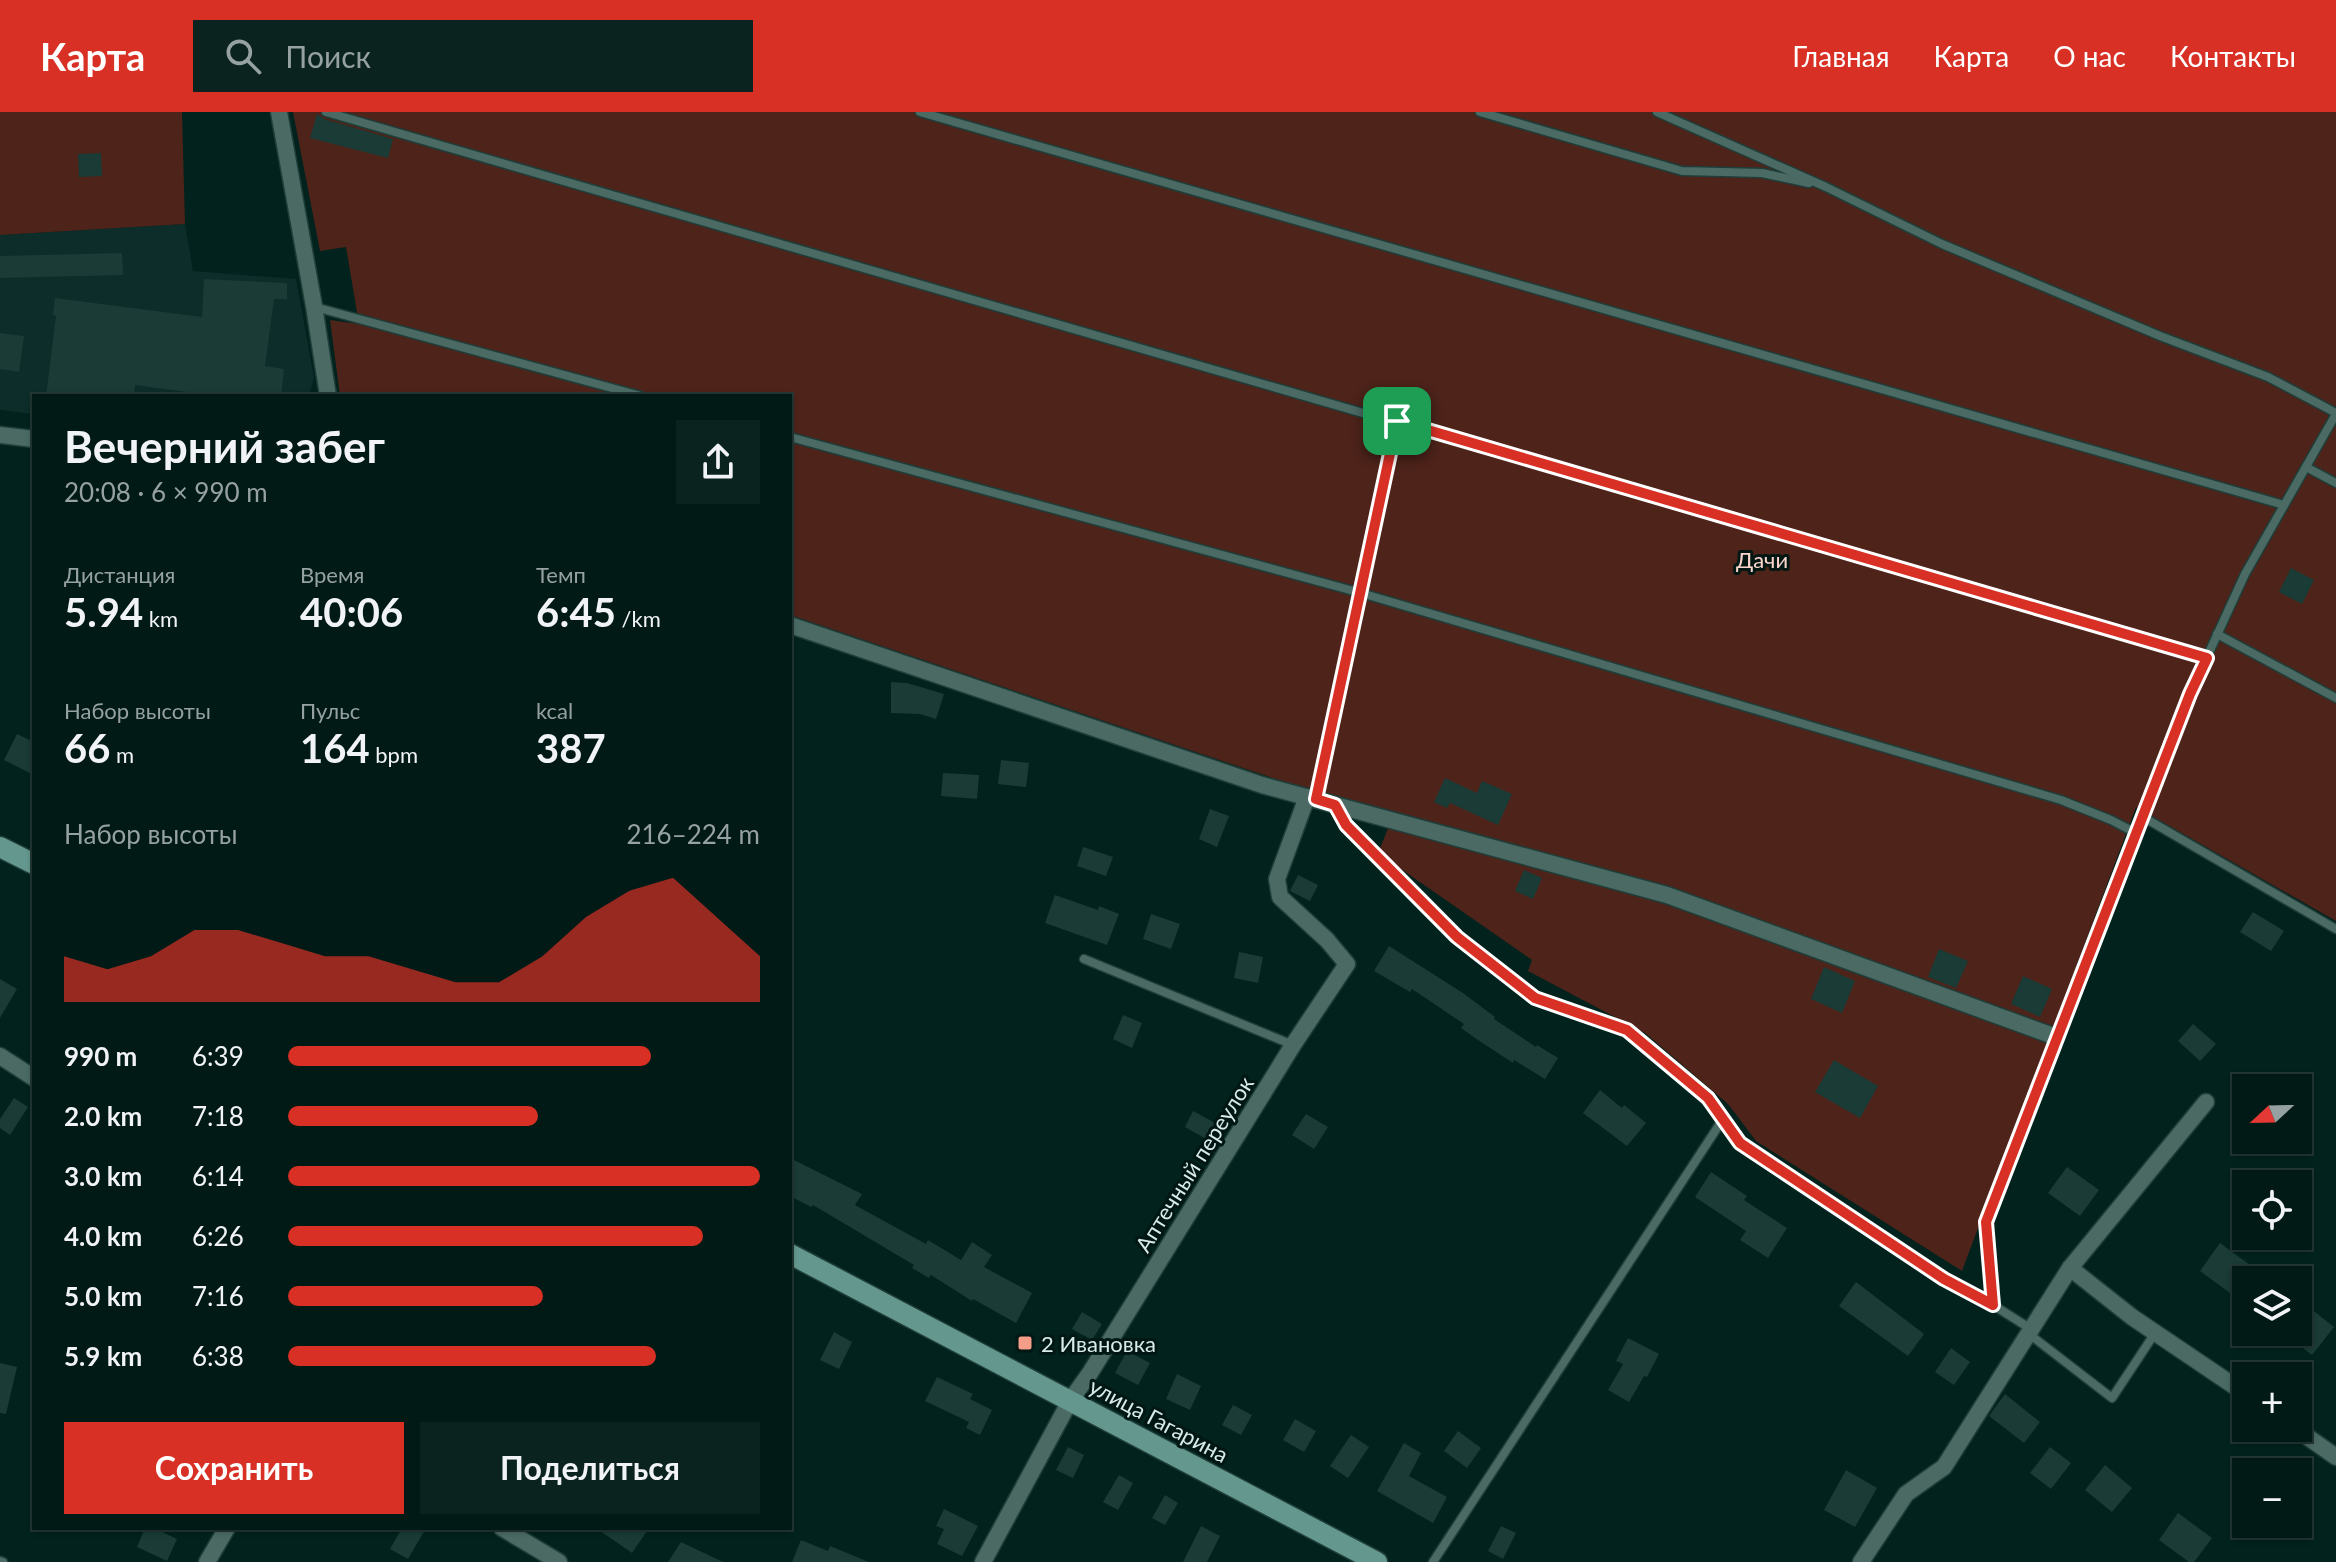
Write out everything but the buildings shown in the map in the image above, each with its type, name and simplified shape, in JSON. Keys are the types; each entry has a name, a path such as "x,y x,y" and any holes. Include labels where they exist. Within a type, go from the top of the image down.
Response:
{"street":[{"path":"279,112 328,394"},
{"path":"0,435 32,439"},
{"path":"792,626 1262,785 1667,895 2056,1037"},
{"name":"Аптечный переулок","path":"983,1562 1070,1401 1347,964 1327,940 1280,897 1277,879 1311,798"},
{"path":"0,847 32,863"},
{"path":"0,1056 32,1077"},
{"path":"1861,1562 1906,1494 1944,1467 2070,1268 2206,1102"},
{"name":"улица Гагарина","path":"792,1255 1377,1562"},
{"path":"2070,1268 2155,1333 2232,1385"},
{"path":"2312,1440 2336,1457"},
{"path":"207,1562 226,1530"},
{"path":"505,1530 559,1562"}],"lane":[{"path":"326,112 2207,658"},
{"path":"920,112 2284,505"},
{"path":"1480,112 1682,171 1762,173 1826,187"},
{"path":"1657,112 1826,187 1942,244 2160,336 2268,377 2336,414 2245,574 2190,694 2056,1037 1986,1222 1993,1305"},
{"path":"314,306 634,394"},
{"path":"1311,798 1361,593 1397,421"},
{"path":"792,438 1361,593 2061,800 2136,833"},
{"path":"2306,467 2336,483"},
{"path":"2217,634 2336,698"},
{"path":"1335,805 1346,825 1457,937 1535,998 1627,1030 1708,1098 1740,1143 1944,1279 1993,1305 2112,1398 2155,1333"},
{"path":"2143,817 2336,929"},
{"path":"1084,959 1293,1045"},
{"path":"1433,1562 1723,1119"}],"shaded area":[{"path":"185,224 193,271 296,279 314,378 310,394 32,394 32,414 0,410 0,235"}],"green space":[{"path":"0,112 182,112 185,224 0,235"},
{"name":"Дачи","path":"293,112 2336,112 2336,921 2136,807 1962,1271 1756,1141 1728,1104 1645,1033 1528,971 1532,960 1378,853 1394,814 1311,791 792,616 792,394 340,394 330,320 359,324 346,247 320,251"}],"place":[{"name":"2 Ивановка","path":"1025,1343"}],"route":[{"path":"1397,421 2207,658 2190,694 1986,1222 1993,1305 1944,1279 1740,1143 1708,1098 1627,1030 1535,998 1457,937 1346,825 1335,805 1316,799 1397,421"}]}
